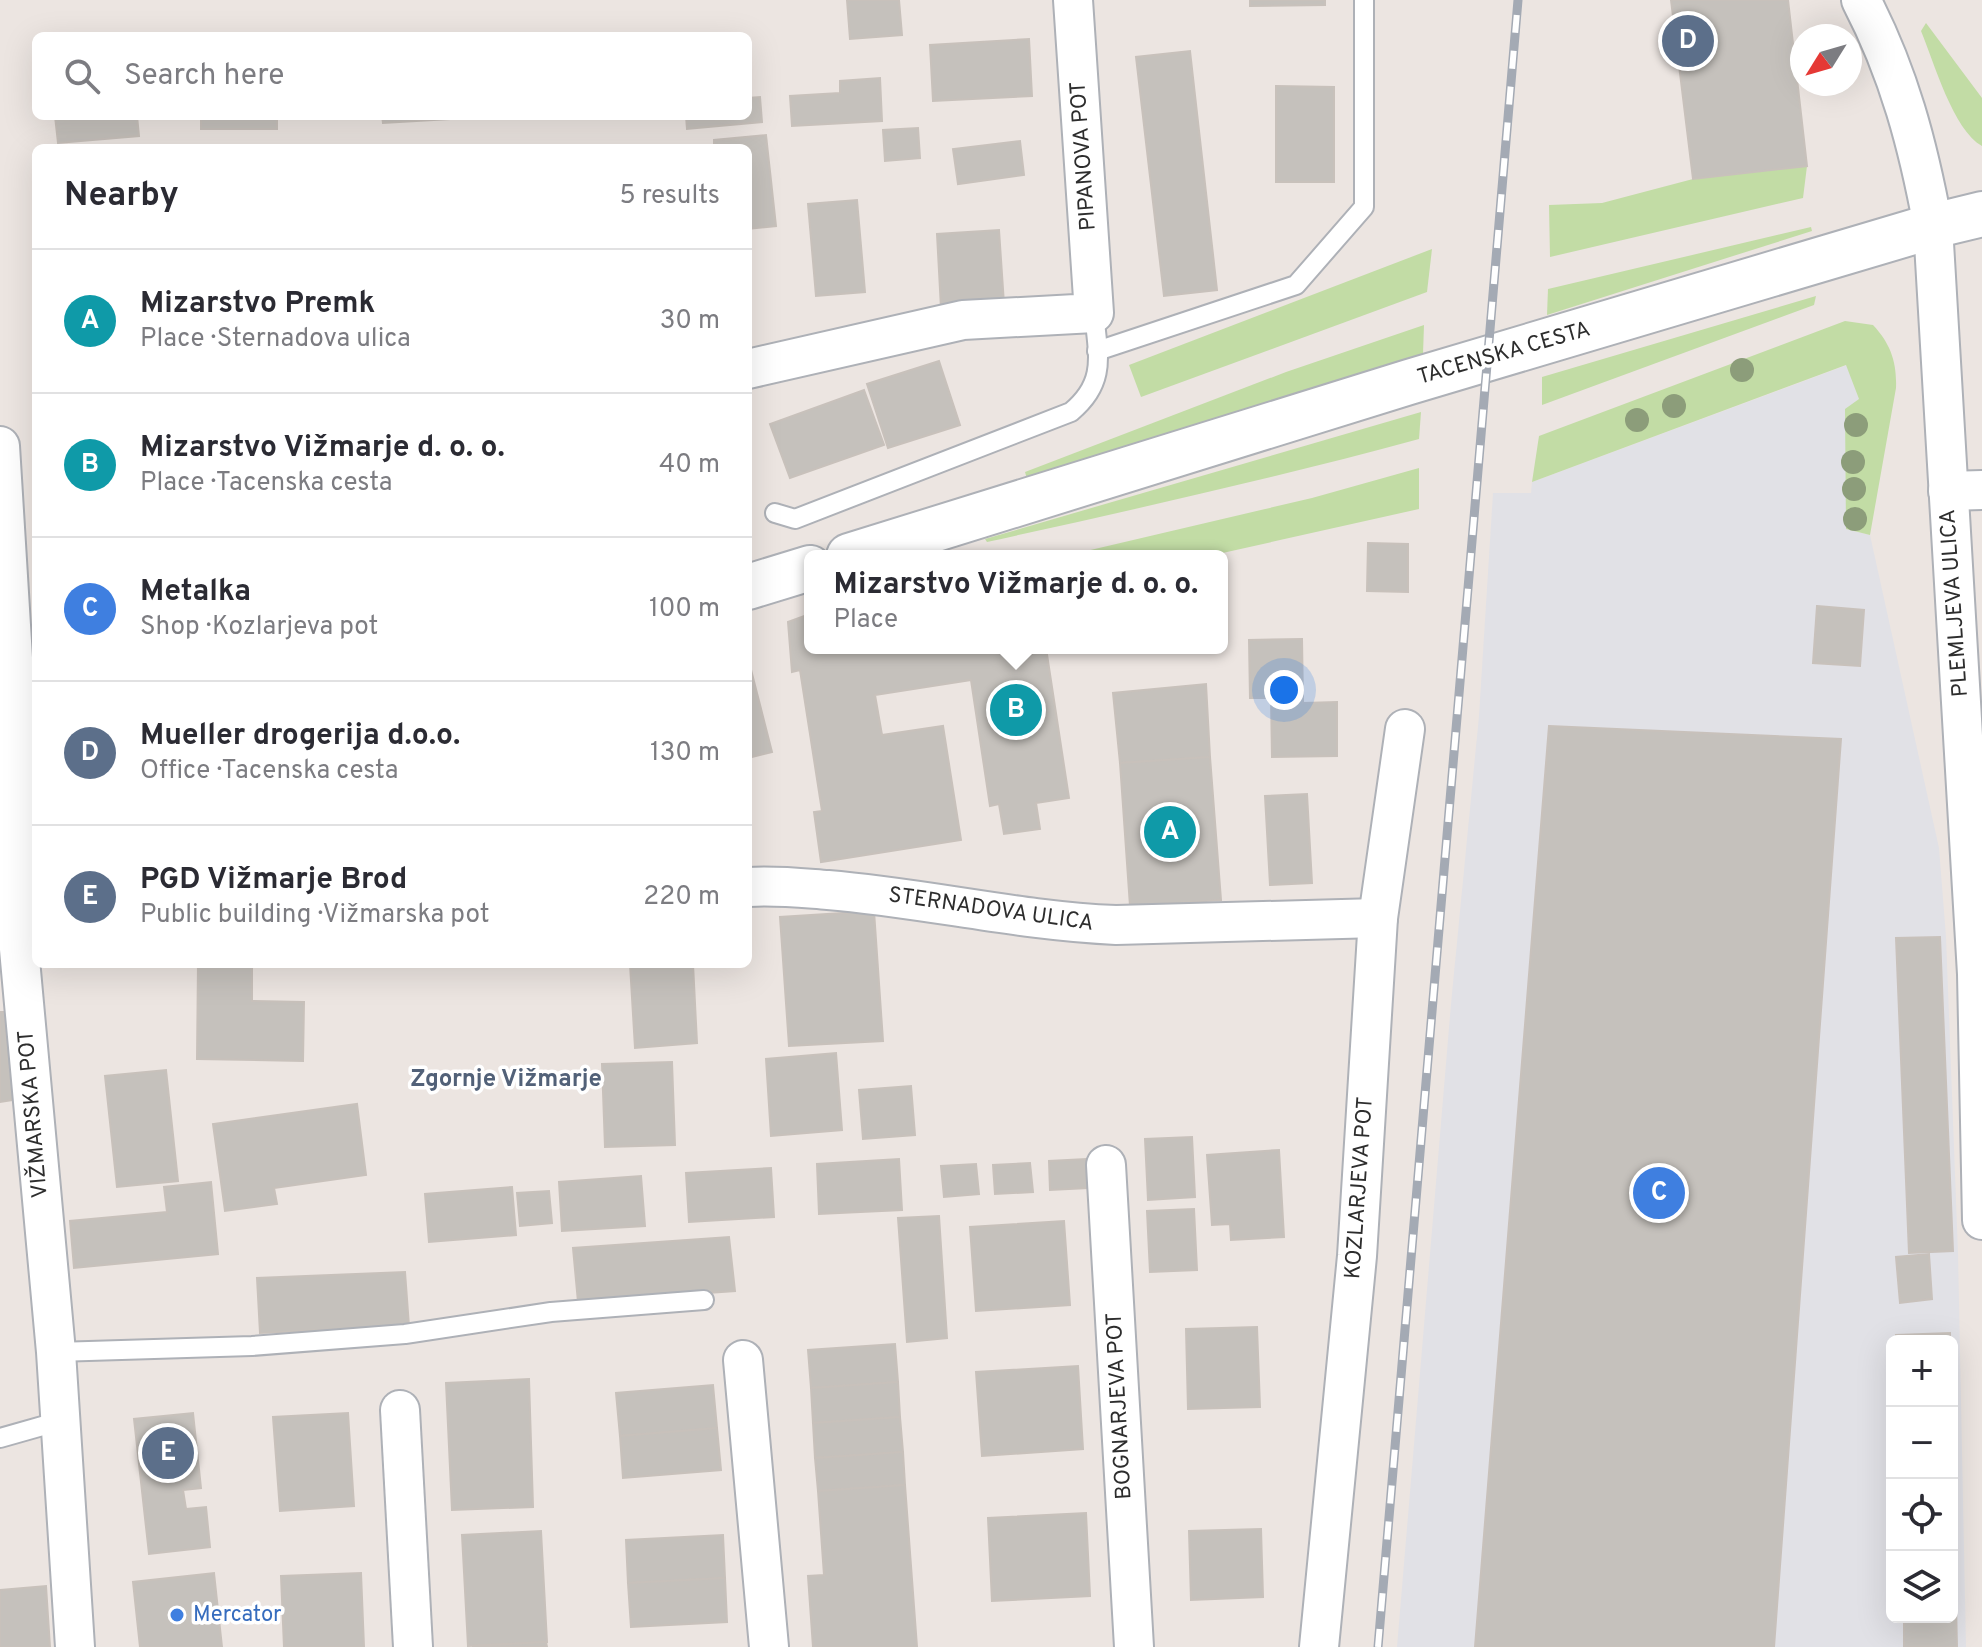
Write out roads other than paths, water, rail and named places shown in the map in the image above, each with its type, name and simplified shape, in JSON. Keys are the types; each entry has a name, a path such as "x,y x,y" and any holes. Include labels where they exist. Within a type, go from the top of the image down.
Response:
{"main road":[{"name":"TACENSKA CESTA","path":"868,550 1409,382 1982,214"},
{"path":"752,586 804,570"}],"street":[{"name":"PIPANOVA POT","path":"1073,0 1094,313"},
{"path":"1861,0 1887,55 1907,109 1920,155 1933,226"},
{"name":"PLEMLJEVA ULICA","path":"1933,226 1965,490 1980,974 1982,1220"},
{"path":"752,368 963,320 1094,313"},
{"name":"VIŽMARSKA POT","path":"0,446 6,652 19,756 14,856 27,937 75,1647"},
{"name":"KOZLARJEVA POT","path":"1319,1647 1357,1256 1378,918 1405,729"},
{"name":"STERNADOVA ULICA","path":"752,887 888,895 1077,924 1378,918"},
{"name":"BOGNARJEVA POT","path":"1106,1165 1134,1647"},
{"path":"743,1360 769,1647"},
{"path":"400,1410 413,1647"}],"lane":[{"path":"1097,351 1296,285 1364,207 1364,0"},
{"path":"775,513 795,519 1071,412 1091,392 1099,375 1094,313"},
{"path":"56,1352 252,1346 405,1334 551,1312 704,1300"},
{"path":"0,1438 60,1421"}],"railway":[{"path":"1378,1647 1518,0"}],"place":[{"name":"Mueller drogerija d.o.o.","path":"1688,41"},
{"name":"Mizarstvo Vižmarje d. o. o.","path":"1016,710"},
{"name":"Mizarstvo Premk","path":"1170,832"},
{"name":"Metalka","path":"1659,1193"},
{"name":"PGD Vižmarje Brod","path":"168,1453"},
{"name":"Mercator","path":"177,1615"}],"district":[{"name":"Zgornje Vižmarje","path":"506,1080"}]}
